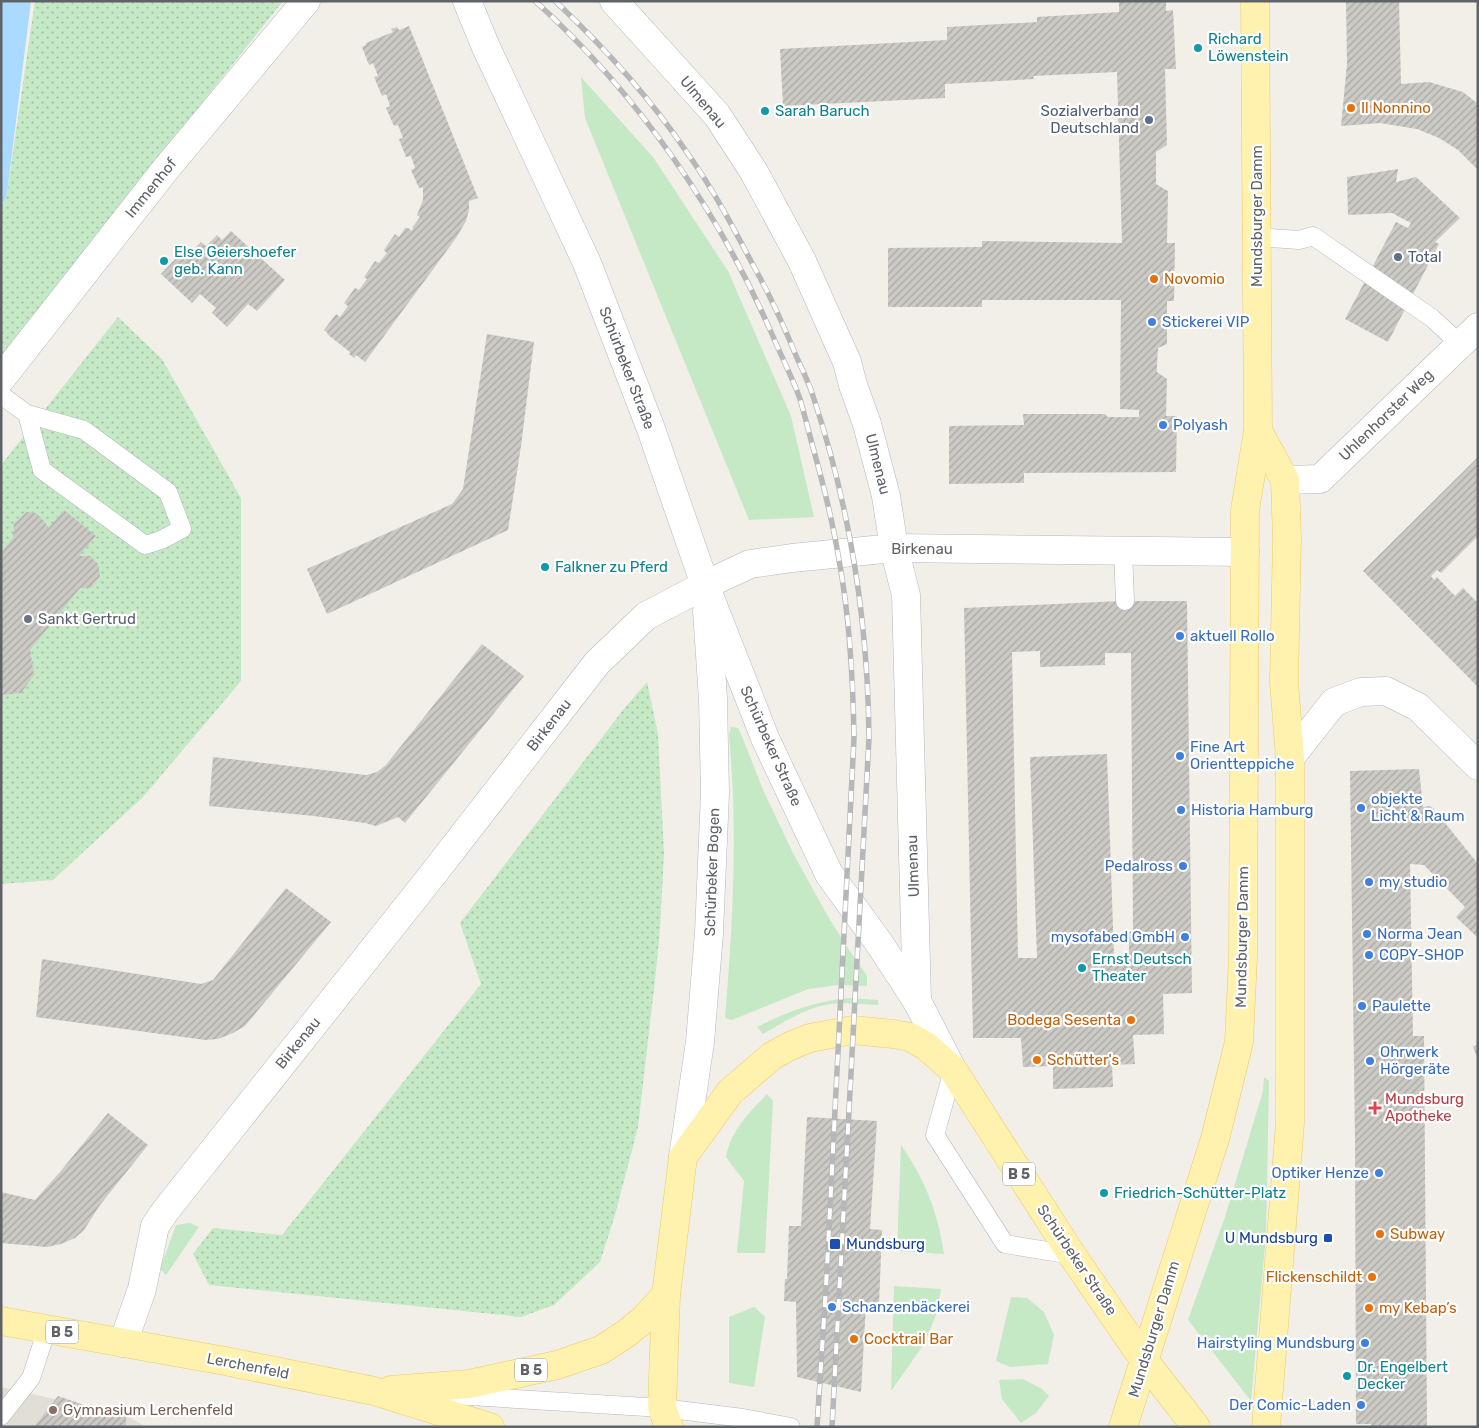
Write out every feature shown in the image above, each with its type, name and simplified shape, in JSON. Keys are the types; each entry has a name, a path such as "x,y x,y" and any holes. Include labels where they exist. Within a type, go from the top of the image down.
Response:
{"main road":[{"name":"Mundsburger Damm","path":"1124,1427 1215,1139 1239,1042 1242,957 1245,510 1258,431 1255,1"},
{"name":"Mundsburger Damm","path":"1258,431 1285,480 1287,538 1284,682 1290,758 1290,1123 1266,1427"},
{"name":"Schürbeker Bogen","path":"666,1417 666,1295 682,1157 730,1092 772,1056 810,1038 853,1030 910,1037 926,1046 953,1070"},
{"name":"Schürbeker Straße","path":"953,1070 1072,1255 1144,1360 1196,1427"},
{"name":"B 5","path":"374,1391 469,1384 557,1365 601,1350 644,1319 666,1295"},
{"name":"Lerchenfeld","path":"1,1321 374,1391 490,1427"}],"street":[{"name":"Immenhof","path":"1,380 166,170 306,1"},
{"name":"Schürbeker Straße","path":"467,1 481,36 586,263 651,429 705,585 765,738 829,874 917,1001 953,1070"},
{"name":"Ulmenau","path":"614,1 717,115 754,172 802,260 847,362 853,385 868,424 886,496 894,548 906,594 917,1001"},
{"name":"Uhlenhorster Weg","path":"1285,480 1320,479 1469,336"},
{"name":"Birkenau","path":"123,1343 142,1289 155,1226 166,1210 436,871 597,663 646,616 750,564 792,558 894,548 1245,552"},
{"name":"Schürbeker Bogen","path":"682,1157 700,1042 710,933 715,794 713,699 705,585"},
{"path":"1290,758 1334,702 1361,692 1386,691 1418,707 1478,766"}],"lane":[{"path":"1257,237 1300,240 1313,236 1432,318 1469,336"},
{"path":"1,395 28,414 84,430 168,492 182,529 161,540 145,545 42,470 28,414"},
{"path":"1123,552 1126,601"},
{"path":"953,1070 935,1135 940,1144 1005,1244 1072,1255"},
{"path":"1,1416 31,1378 47,1329"},
{"path":"374,1391 666,1417 743,1418 791,1427"}],"shaded area":[{"name":"Gymnasium Lerchenfeld","path":"1,1387 126,1415 146,1427 1,1427"}],"green space":[{"path":"35,1 283,1 1,356 1,211 7,193"},
{"path":"581,77 653,157 728,271 791,416 814,517 749,520 585,118"},
{"path":"118,317 162,359 241,498 241,681 143,797 53,880 1,884 1,465"},
{"path":"647,682 658,734 664,853 660,930 638,1127 615,1215 600,1262 554,1305 521,1317 209,1285 193,1254 213,1228 282,1235 481,984 460,923 623,710"},
{"path":"731,727 738,728 741,734 764,792 793,853 826,913 867,976 867,986 839,985 808,989 732,1020 725,1018 734,841 729,735"},
{"path":"837,999 878,1000 878,1005 831,1004 813,1008 763,1034 757,1027 802,1008"},
{"path":"1264,1077 1269,1081 1266,1234 1251,1401 1188,1320 1225,1217 1263,1091"},
{"path":"767,1094 773,1101 765,1253 737,1253 744,1181 726,1157 728,1147 736,1130"},
{"path":"901,1145 924,1184 938,1224 944,1254 897,1251"},
{"path":"190,1223 199,1227 166,1275 160,1269 176,1225"},
{"path":"894,1286 941,1289 936,1315 924,1344 891,1391"},
{"path":"1011,1297 1027,1298 1044,1312 1054,1335 1048,1364 1010,1367 996,1361"},
{"path":"754,1307 765,1317 754,1387 729,1383 729,1317"},
{"path":"1023,1379 1042,1389 1049,1396 1036,1413 1021,1423 1002,1399 999,1380"}],"water":[{"path":"1,1 31,1 7,193 1,211"}],"building":[{"path":"1119,1 1166,1 1166,11 1173,10 1176,69 1165,69 1167,145 1156,152 1156,184 1168,191 1167,243 1175,243 1174,301 1167,301 1167,344 1158,348 1157,372 1167,379 1166,416 1177,416 1176,472 1024,473 1024,483 949,484 949,426 1024,425 1023,414 1105,414 1108,417 1139,417 1139,410 1120,409 1121,300 982,300 982,307 888,307 888,248 982,247 982,241 1122,243 1117,72 1033,76 1034,79 945,84 945,98 783,106 780,49 947,40 947,27 1037,22 1037,17 1119,12"},
{"path":"1346,1 1399,1 1401,84 1429,82 1463,92 1478,104 1478,170 1458,150 1439,138 1417,129 1380,123 1341,126 1347,64"},
{"path":"409,26 478,198 469,201 466,221 456,238 365,362 356,355 354,358 349,354 350,352 324,330 336,314 340,317 348,306 344,303 355,288 359,290 367,279 364,277 375,261 379,263 387,253 384,250 395,234 399,237 405,228 412,231 420,217 417,215 423,200 423,187 419,188 411,170 415,168 411,156 406,157 399,139 403,138 398,125 394,126 386,108 390,106 386,94 382,96 374,77 378,76 373,63 369,65 362,47 366,43 393,32 391,29 397,27 399,30"},
{"path":"1398,169 1396,182 1416,177 1460,218 1435,242 1439,244 1388,342 1345,319 1396,222 1408,228 1411,223 1392,213 1348,215 1347,177"},
{"path":"231,231 285,280 257,311 248,304 227,327 212,313 216,308 200,294 192,303 161,274 182,252 187,257 201,242 206,246 217,235 222,240"},
{"path":"487,334 534,342 508,530 327,614 307,569 452,504 463,489"},
{"path":"1478,457 1478,536 1441,573 1437,570 1431,576 1434,580 1437,577 1455,596 1463,588 1478,603 1478,687 1363,571"},
{"name":"Sankt Gertrud","path":"64,510 96,536 79,556 90,556 98,564 100,576 91,588 80,588 30,650 34,675 21,693 1,695 1,553 13,538 14,524 26,512 36,513 45,522 48,529"},
{"path":"1121,601 1187,601 1192,993 1163,994 1164,1034 1133,1035 1135,1064 1112,1065 1113,1087 1053,1089 1053,1066 1023,1067 1021,1038 973,1038 964,608","holes":["1040,651 1040,667 1105,665 1105,653 1131,653 1133,931 1129,932 1129,956 1114,956 1107,754 1030,757 1037,958 1018,958 1012,652"]},
{"path":"482,644 524,676 405,823 398,817 376,826 314,816 209,806 213,757 366,775 377,772 386,765"},
{"path":"1419,769 1423,807 1430,806 1433,808 1478,864 1478,938 1456,917 1465,907 1424,865 1410,864 1413,1036 1424,1036 1427,1427 1371,1427 1371,1424 1356,1424 1355,1140 1350,771"},
{"path":"286,888 331,922 245,1026 233,1033 218,1039 205,1040 36,1017 42,959 201,984 213,980"},
{"path":"1478,1044 1478,1059 1473,1047"},
{"path":"108,1113 148,1145 100,1205 84,1230 75,1238 47,1247 1,1243 1,1192 35,1200"},
{"name":"Mundsburg","path":"807,1117 877,1121 870,1229 882,1230 879,1305 866,1305 861,1392 797,1377 796,1302 784,1301 785,1279 787,1279 789,1226 801,1226"},
{"path":"58,1396 84,1405 126,1415 126,1427 34,1427"}],"railway":[{"path":"535,1 573,37 642,116 673,158 729,247 753,293 800,399 834,532 843,582 848,626 852,671 854,738 817,1427"},
{"path":"555,1 609,55 643,94 697,167 730,222 771,299 810,386 826,438 847,522 861,608 868,695 869,738 832,1427"}],"place":[{"name":"Richard Löwenstein","path":"1198,48"},
{"name":"Il Nonnino","path":"1351,108"},
{"name":"Sarah Baruch","path":"765,111"},
{"name":"Sozialverband Deutschland","path":"1149,120"},
{"name":"Total","path":"1398,257"},
{"name":"Else Geiershoefer geb. Kann","path":"164,261"},
{"name":"Novomio","path":"1154,279"},
{"name":"Stickerei VIP","path":"1152,322"},
{"name":"Polyash","path":"1163,425"},
{"name":"Falkner zu Pferd","path":"545,567"},
{"name":"Sankt Gertrud","path":"28,619"},
{"name":"aktuell Rollo","path":"1180,636"},
{"name":"Fine Art Orientteppiche","path":"1180,756"},
{"name":"objekte Licht & Raum","path":"1361,808"},
{"name":"Historia Hamburg","path":"1181,810"},
{"name":"Pedalross","path":"1183,866"},
{"name":"my studio","path":"1369,882"},
{"name":"Norma Jean","path":"1367,934"},
{"name":"mysofabed GmbH","path":"1185,937"},
{"name":"COPY-SHOP","path":"1369,955"},
{"name":"Ernst Deutsch Theater","path":"1082,968"},
{"name":"Paulette","path":"1362,1006"},
{"name":"Bodega Sesenta","path":"1131,1020"},
{"name":"Schütter's","path":"1037,1060"},
{"name":"Ohrwerk Hörgeräte","path":"1370,1061"},
{"name":"Mundsburg Apotheke","path":"1375,1108"},
{"name":"Optiker Henze","path":"1379,1173"},
{"name":"Friedrich-Schütter-Platz","path":"1104,1193"},
{"name":"Subway","path":"1380,1234"},
{"name":"U Mundsburg","path":"1328,1238"},
{"name":"Mundsburg","path":"835,1244"},
{"name":"Flickenschildt","path":"1372,1277"},
{"name":"Schanzenbäckerei","path":"832,1307"},
{"name":"my Kebap’s","path":"1369,1308"},
{"name":"Cocktrail Bar","path":"854,1339"},
{"name":"Hairstyling Mundsburg","path":"1365,1343"},
{"name":"Dr. Engelbert Decker","path":"1347,1376"},
{"name":"Der Comic-Laden","path":"1361,1405"},
{"name":"Gymnasium Lerchenfeld","path":"53,1410"}]}
